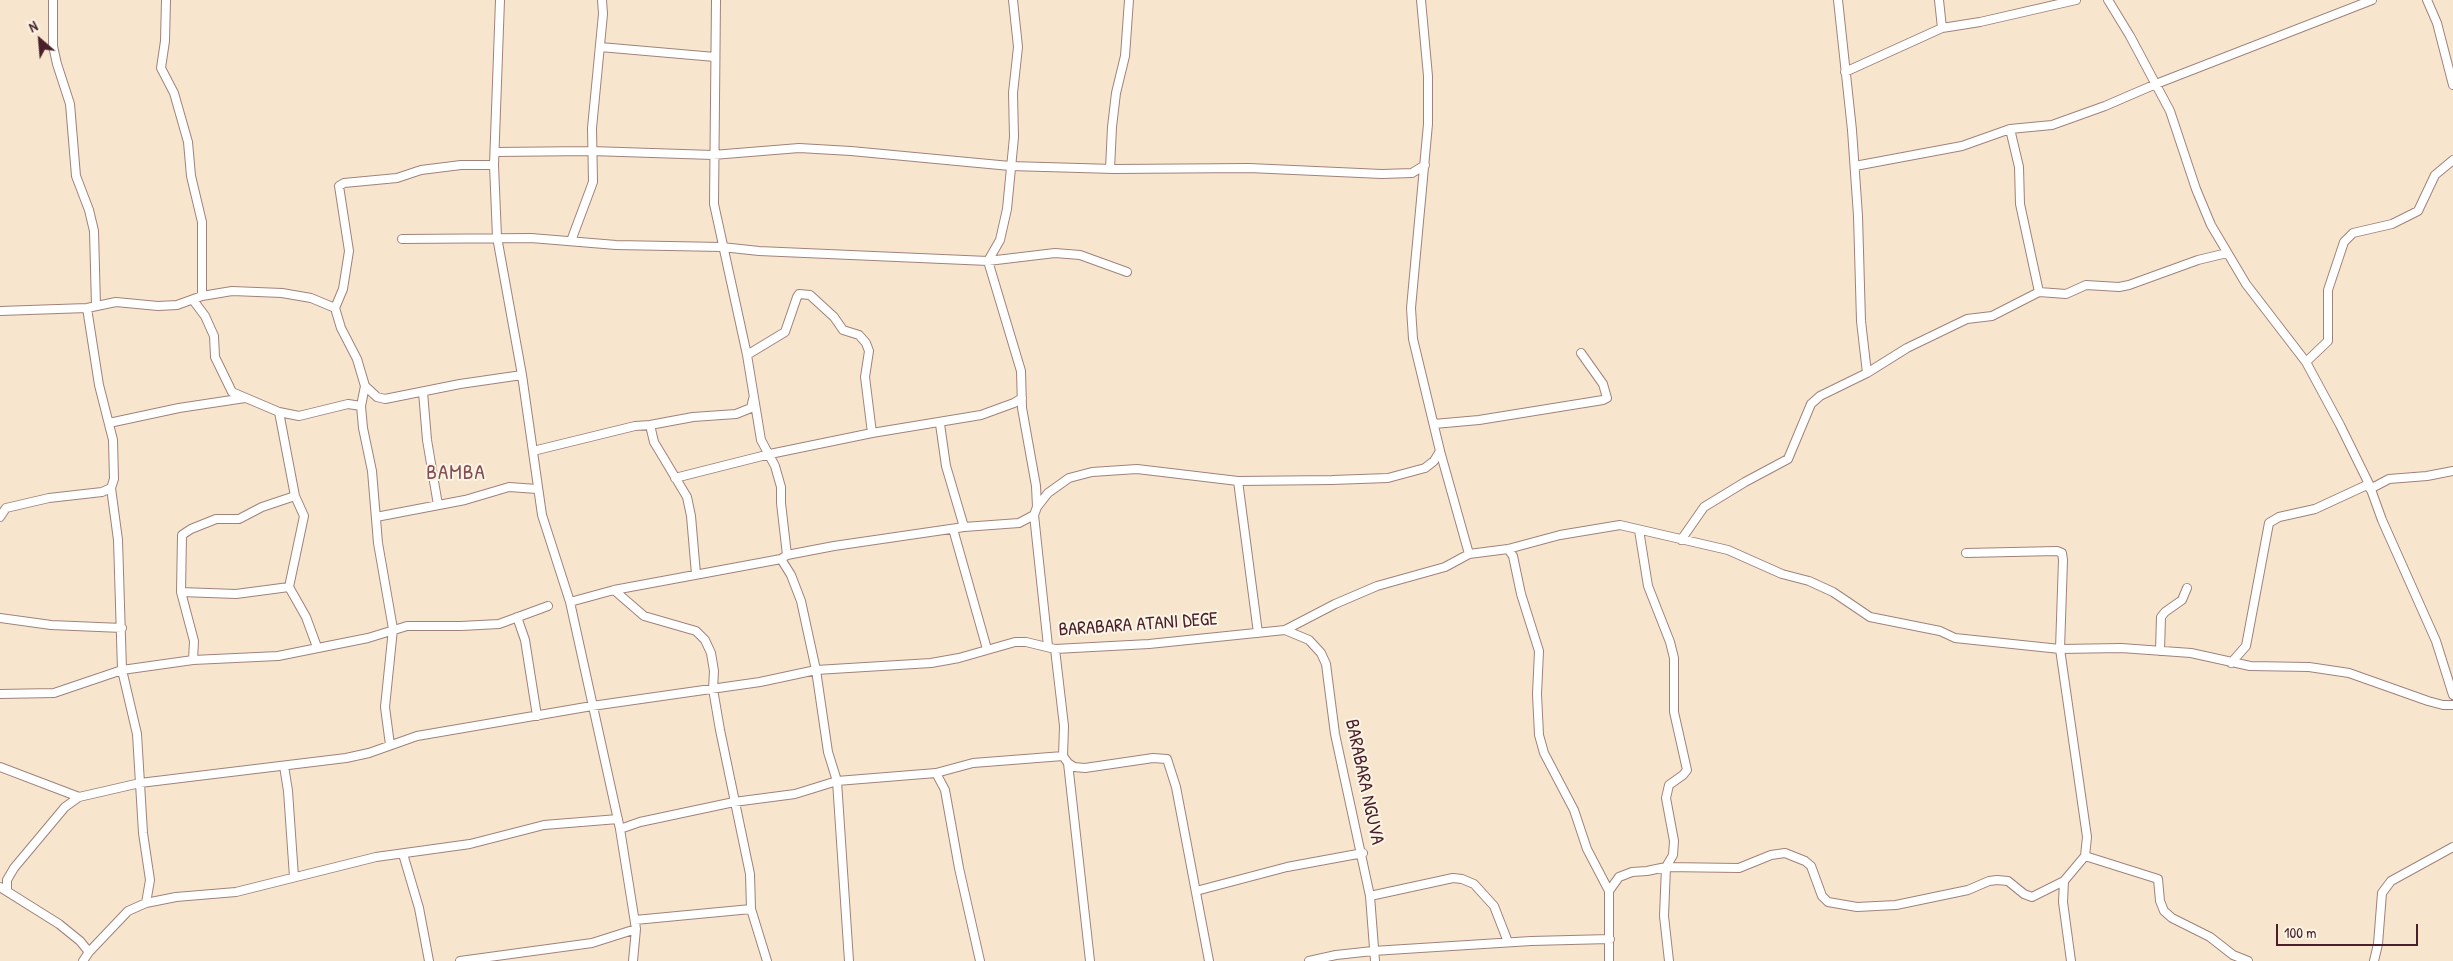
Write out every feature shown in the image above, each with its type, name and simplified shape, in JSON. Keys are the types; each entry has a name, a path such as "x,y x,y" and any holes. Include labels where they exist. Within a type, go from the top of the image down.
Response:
{"street":[{"path":"53,0 53,46 70,104 76,176 89,210 94,231 96,306"},
{"path":"166,0 165,41 161,68 174,93 188,142 191,176 202,222 202,296"},
{"path":"500,0 494,165 497,237 522,375 542,515 570,602 620,829 636,929 632,961"},
{"path":"571,241 594,182 591,151 603,14 602,0"},
{"path":"716,0 714,204 747,355 761,440 770,454 781,487 784,557 801,601 816,670 828,752 836,780 849,961"},
{"path":"1013,0 1018,47 1013,93 1014,137 1007,209 1000,240 988,261 1021,371 1022,398 1036,486 1037,507 1034,516 1051,647 1064,726 1063,756 1074,767 1085,768 1153,758 1167,759 1176,786 1209,961"},
{"path":"1110,169 1112,127 1116,93 1125,56 1129,0"},
{"path":"1421,0 1425,23 1428,76 1428,124 1424,177 1413,266 1411,308 1413,339 1440,451 1469,554"},
{"path":"1838,0 1855,166 1860,301 1867,373"},
{"path":"1940,0 1942,28"},
{"path":"1845,72 1942,28 1980,22 2076,0"},
{"path":"2108,0 2170,111 2196,189 2211,225 2246,284 2306,362 2370,486 2382,520 2436,641 2453,695"},
{"path":"1855,166 1962,146 2010,129 2052,125 2105,106 2156,84 2372,0"},
{"path":"2427,0 2437,23 2453,85"},
{"path":"600,47 715,57"},
{"path":"2010,129 2019,167 2020,204 2039,292"},
{"path":"495,152 591,151 713,155 799,148 1010,166 1110,169 1249,168 1382,174 1412,173 1424,177"},
{"path":"2306,362 2328,341 2328,290 2344,242 2353,233 2392,224 2418,212 2435,175 2453,160"},
{"path":"390,745 385,707 393,629 378,543 372,471 363,428 361,406 365,386 357,360 341,328 335,308 344,288 349,251 339,186 344,183 397,178 420,170 461,164 494,165"},
{"path":"1412,173 1425,165"},
{"path":"402,239 497,237 616,245 722,247 759,251 988,261 1027,255 1080,255 1127,272"},
{"path":"1681,540 1704,507 1788,459 1811,404 1820,396 1867,373 1907,348 1967,318 1992,316 2039,292 2066,294 2086,285 2119,286 2198,260 2227,253"},
{"path":"0,310 87,308 116,302 158,306 177,305 202,296 232,290 282,293 311,298 335,308"},
{"path":"747,355 785,332 799,294 810,295 834,317 842,330 859,335 866,343 869,351 864,377 872,433"},
{"path":"193,300 205,316 214,336 215,357 222,375 232,392 279,412 299,416 348,404 361,406"},
{"path":"87,308 99,385 113,440 114,479 112,488 118,540 122,670 137,734 143,833 150,880 146,903"},
{"path":"1434,424 1480,420 1607,398 1603,384 1582,353"},
{"path":"365,386 377,397 386,399 522,375"},
{"path":"423,392 427,440 438,505"},
{"path":"533,451 635,426 693,417 736,414 751,408 754,395"},
{"path":"110,423 179,408 247,398"},
{"path":"675,478 770,454 872,433 940,424 981,415 1014,403 1022,398"},
{"path":"279,412 294,496 304,516 289,587 306,617 317,647"},
{"path":"940,424 946,466 964,527"},
{"path":"650,425 654,442 687,497 696,574"},
{"path":"1037,507 1053,490 1069,478 1092,472 1137,469 1238,481 1388,478 1425,468 1434,461 1440,451"},
{"path":"2231,663 2246,646 2270,523 2279,517 2315,509 2389,479 2427,476 2453,471"},
{"path":"1238,481 1258,633"},
{"path":"376,517 438,505 509,487 538,489"},
{"path":"0,517 6,508 49,498 102,492 112,488"},
{"path":"194,660 194,641 181,592 182,535 191,528 216,519 239,519 262,507 294,496"},
{"path":"570,602 614,590 784,557 964,527 1019,523 1034,516"},
{"path":"1285,630 1377,586 1445,567 1469,554 1508,549 1594,528 1620,526 1728,550 1782,574 1809,581 1833,592 1870,617 1940,631 1954,638 2060,649 2121,648 2160,651 2191,654 2250,666 2309,667 2349,673 2442,705 2453,705"},
{"path":"953,529 987,649"},
{"path":"1639,530 1648,586 1670,642 1674,658 1674,712 1686,770 1683,775 1668,785 1666,798 1674,841 1673,856 1666,867 1664,916 1669,961"},
{"path":"1508,549 1513,556 1521,594 1539,651 1537,702 1539,735 1544,753 1574,810 1587,848 1609,891 1609,961"},
{"path":"1609,891 1619,877 1632,872 1648,872 1666,867 1739,868 1771,855 1786,854 1805,861 1811,866 1822,896 1828,902 1857,908 1896,905 1968,890 1989,881 1997,880 2008,881 2024,894 2032,897 2064,881 2085,856 2087,837 2060,649 2062,553 2057,551 1966,553"},
{"path":"181,592 236,594 289,587"},
{"path":"2160,651 2162,617 2165,612 2182,600 2187,588"},
{"path":"614,590 644,616 696,631 705,640 711,653 714,671 713,689 734,802 750,874 751,909 768,961"},
{"path":"0,694 54,693 122,670 194,660 278,656 368,638 407,626 499,624 548,606"},
{"path":"517,617 525,640 537,716"},
{"path":"0,618 50,625 122,628"},
{"name":"BARABARA ATANI DEGE","path":"79,797 140,783 346,758 369,753 416,736 592,706 713,689 816,670 931,663 959,658 1015,642 1051,647 1149,644 1285,630"},
{"name":"BARABARA NGUVA","path":"1285,630 1308,640 1321,653 1326,664 1335,734 1363,853 1370,896 1375,961"},
{"path":"620,829 640,822 734,802 795,794 836,780 936,773 973,763 1063,756"},
{"path":"1068,763 1090,961"},
{"path":"284,766 288,791 294,877"},
{"path":"0,767 79,797"},
{"path":"936,773 945,790 959,868 980,961"},
{"path":"79,797 65,807 14,868 4,889 59,924 80,941 89,952"},
{"path":"83,961 89,952 128,911 146,903 236,892 376,857 470,844 556,823 618,819"},
{"path":"2374,961 2378,944 2382,893 2391,881 2453,847"},
{"path":"1196,891 1287,866 1363,853"},
{"path":"403,854 419,908 429,961"},
{"path":"2085,856 2158,879 2160,900 2164,911 2172,918 2210,937 2233,955 2248,961"},
{"path":"1370,896 1453,878 1462,879 1474,884 1494,906 1508,942"},
{"path":"2064,881 2063,902 2071,961"},
{"path":"635,920 751,909"},
{"path":"460,961 592,943 636,929"},
{"path":"1309,961 1373,950 1508,942 1610,939"}],"district":[{"name":"BAMBA","path":"456,473"}]}
